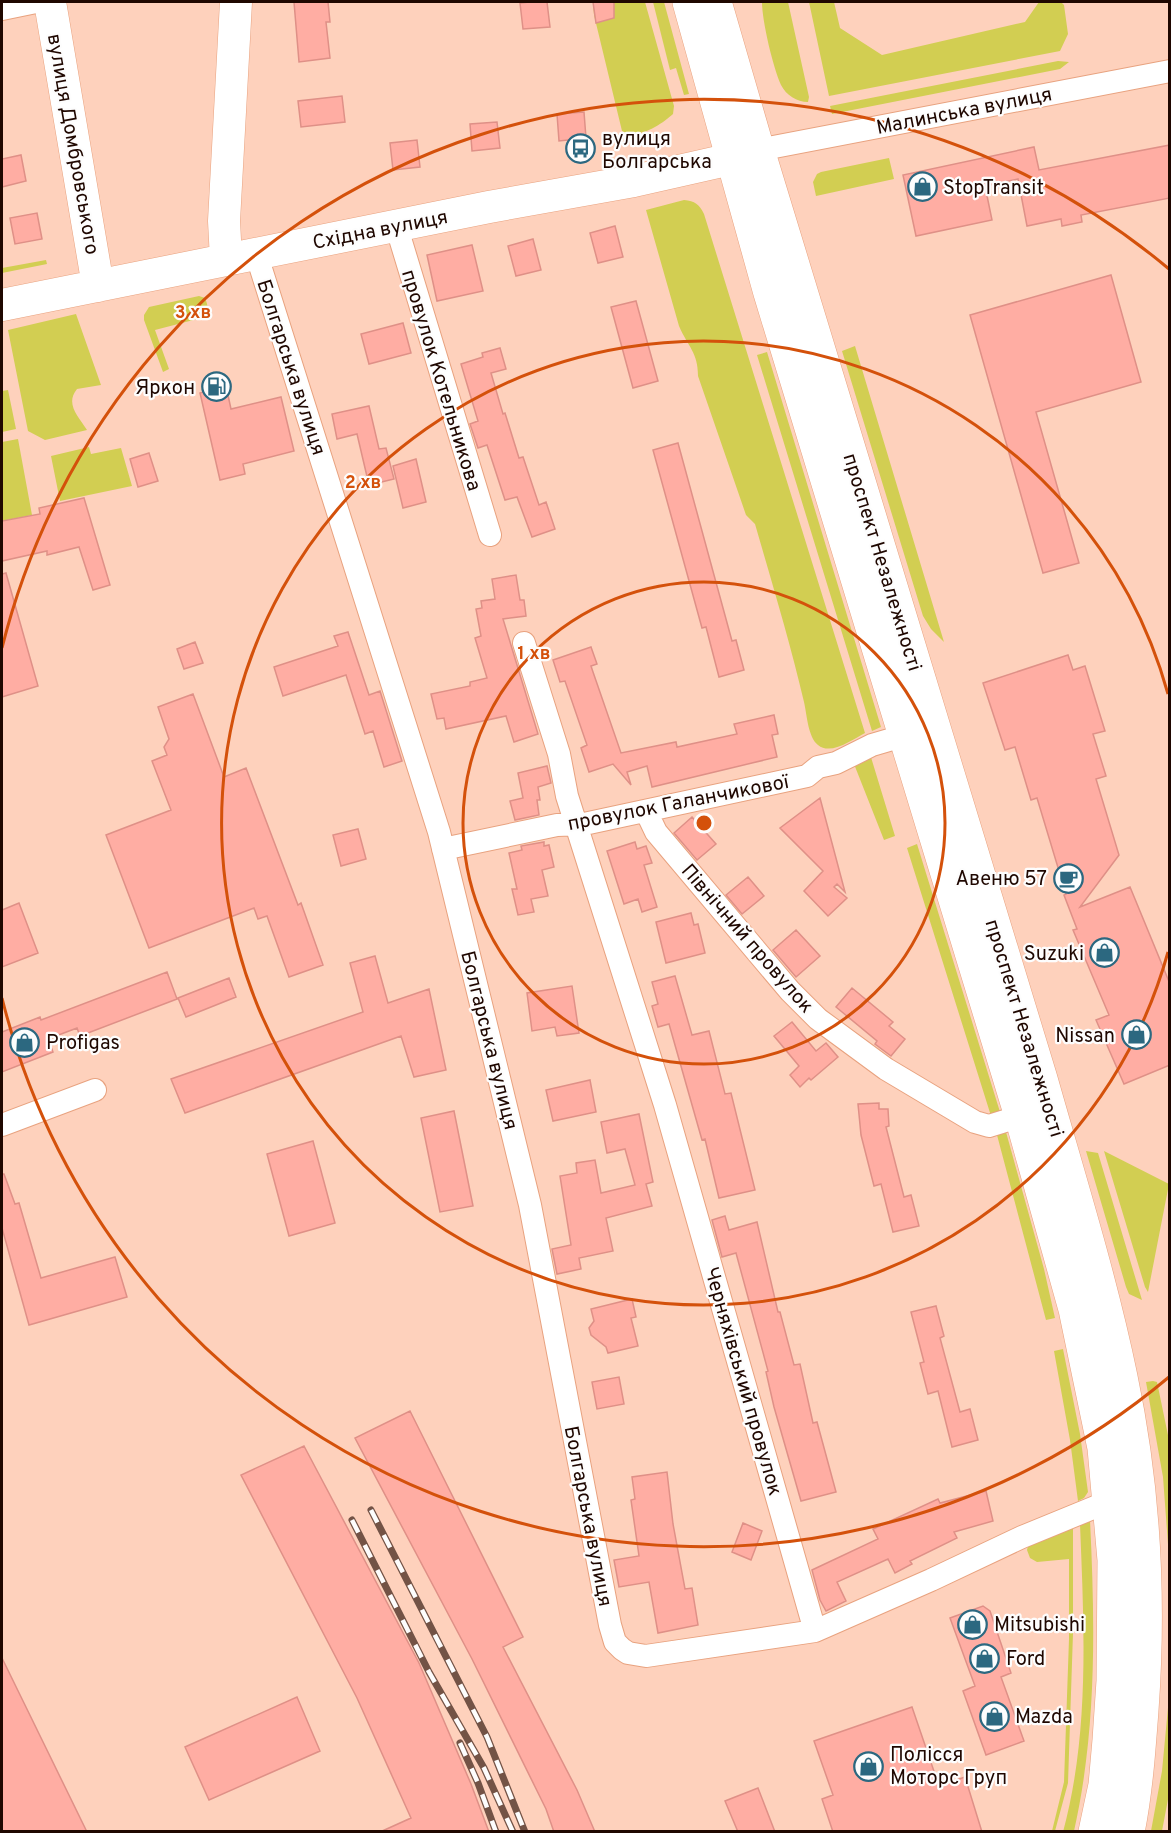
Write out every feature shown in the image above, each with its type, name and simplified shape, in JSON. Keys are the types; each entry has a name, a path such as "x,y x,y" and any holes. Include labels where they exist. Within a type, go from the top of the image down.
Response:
{"main road":[{"name":"вулиця Домбровського","path":"50,2 97,279"},
{"path":"235,252 224,221 236,2"},
{"name":"проспект Незалежності","path":"690,2 746,147 1041,1079 1121,1376 1134,1450 1144,1572 1146,1632 1139,1754 1128,1832"},
{"name":"проспект Незалежності","path":"715,2 746,147 770,293 1021,1116 1075,1309 1104,1448 1114,1560 1113,1681 1104,1785 1095,1832"},
{"name":"Східна вулиця","path":"235,252 625,163 746,147"},
{"name":"Східна вулиця","path":"2,305 97,279 634,181 746,147"},
{"name":"Східна вулиця","path":"2,290 97,279"}],"street":[{"path":"2,9 36,2"},
{"name":"Малинська вулиця","path":"746,147 1170,70"},
{"name":"провулок Котельникова","path":"396,225 490,535"},
{"name":"Болгарська вулиця","path":"235,252 443,849 530,1205 615,1642 634,1655 661,1655 815,1631"},
{"path":"524,643 559,753 567,796 576,824"},
{"name":"провулок Галанчикової","path":"443,849 557,825 576,824 646,811 807,776 818,767 836,763 872,745 906,735"},
{"name":"Північний провулок","path":"646,811 656,832 790,991 818,1019 886,1069 975,1122 989,1126 1021,1116"},
{"name":"Черняхівський провулок","path":"576,824 665,1105 815,1631"},
{"path":"2,1125 95,1090"},
{"path":"815,1631 1033,1532 1110,1502"}],"shaded area":[{"path":"593,2 645,2 674,106 673,114 642,133 628,134 622,131 594,15"},
{"path":"653,2 664,2 689,94 684,95 676,68 670,70"},
{"path":"762,2 788,2 809,97 808,102 792,97 781,85 768,44"},
{"path":"809,2 834,2 840,28 882,55 1025,22 1039,2 1061,2 1064,5 1068,34 1060,51 829,96"},
{"path":"1058,61 1069,62 1060,69 832,114 830,106"},
{"path":"889,158 894,179 816,196 813,182 817,174"},
{"path":"684,200 696,204 704,214 865,733 835,748 823,748 818,745 810,731 793,657 755,524 746,515 698,376 694,355 679,326 646,210"},
{"path":"46,260 47,264 2,273 2,268"},
{"path":"199,296 205,298 207,303 208,310 205,317 155,330 169,369 163,372 144,315 149,307"},
{"path":"76,314 101,385 77,389 72,400 74,410 87,430 45,440 28,431 8,330"},
{"path":"855,346 944,642 931,629 923,616 842,351"},
{"path":"767,352 881,727 872,731 757,355"},
{"path":"8,390 16,429 2,432 2,391"},
{"path":"18,439 32,515 3,521 2,442"},
{"path":"89,447 91,454 121,448 132,486 60,501 51,456"},
{"path":"870,754 895,836 884,840 854,764"},
{"path":"917,844 1000,1112 991,1116 907,848"},
{"path":"1006,1132 1044,1269 1055,1318 1046,1320 997,1135"},
{"path":"1086,1151 1098,1153 1142,1300 1129,1294 1126,1287"},
{"path":"1104,1151 1169,1184 1148,1292 1145,1287"},
{"path":"1063,1349 1080,1434 1088,1492 1078,1501 1054,1351"},
{"path":"1146,1382 1157,1382 1169,1440 1169,1558 1163,1477"},
{"path":"1090,1520 1093,1637 1087,1754 1074,1831 1063,1832 1078,1756 1081,1717 1083,1601 1080,1524"},
{"path":"1073,1527 1073,1633 1068,1783 1055,1831 1052,1831 1064,1782 1069,1559 1037,1562 1030,1558 1027,1550 1028,1546"},
{"path":"1169,1697 1169,1794 1162,1831 1151,1831 1162,1771"}],"building":[{"path":"294,2 328,2 330,22 326,22 330,58 299,62"},
{"path":"547,2 550,27 523,29 520,3"},
{"path":"593,2 614,2 614,18 596,23"},
{"path":"342,96 345,122 301,127 298,101"},
{"path":"584,112 586,138 559,141 557,114"},
{"path":"497,122 500,148 472,151 470,124"},
{"path":"417,140 420,167 393,170 390,143"},
{"path":"1170,145 1170,198 1081,215 1082,222 1062,226 1061,219 1027,226 1018,179 985,186 992,220 916,236 903,175 1034,147 1039,170"},
{"path":"21,155 26,181 2,187 2,159"},
{"path":"37,213 42,239 15,244 10,218"},
{"path":"615,226 623,257 598,263 590,233"},
{"path":"533,239 541,270 516,276 508,246"},
{"path":"472,245 483,291 437,301 427,255"},
{"path":"1111,275 1141,382 1036,412 1079,563 1043,573 970,315"},
{"path":"636,301 658,381 633,388 611,307"},
{"path":"403,323 411,353 369,364 361,334"},
{"path":"500,348 506,369 491,373 503,414 505,413 519,458 523,457 539,505 546,502 555,529 532,537 517,497 505,500 487,445 478,448 470,424 478,421 461,364 483,357 482,353"},
{"path":"226,386 231,409 281,397 294,451 243,464 245,474 220,480 200,393"},
{"path":"369,406 379,449 386,448 394,479 369,485 357,434 337,439 332,414"},
{"path":"678,443 732,641 736,640 744,670 719,677 706,627 702,628 653,450"},
{"path":"149,453 158,481 138,487 130,459"},
{"path":"416,459 426,502 403,508 393,466"},
{"path":"84,498 110,585 93,590 79,547 47,555 47,551 2,561 2,521 40,514 39,508"},
{"path":"6,573 38,686 2,697 2,574"},
{"path":"516,575 520,600 524,600 526,616 503,619 538,734 514,742 506,716 446,729 444,718 437,719 431,694 470,686 470,682 487,678 475,638 481,636 476,609 482,608 481,601 495,599 492,579"},
{"path":"348,632 369,695 380,691 402,761 384,767 373,731 365,734 346,675 283,696 274,667 338,646 334,636"},
{"path":"195,642 203,663 184,669 177,649"},
{"path":"591,647 597,664 591,666 621,753 676,742 677,747 737,734 734,724 774,715 778,734 772,735 777,757 652,787 647,766 627,772 631,785 613,764 589,772 581,748 587,745 565,681 560,682 553,660"},
{"path":"1068,655 1073,670 1085,666 1105,731 1093,734 1106,776 1096,779 1119,855 1080,907 1130,887 1170,984 1170,1065 1124,1084 1096,1020 1109,1015 1073,930 1077,929 1064,895 1066,894 1037,798 1031,800 1015,747 1005,750 983,683"},
{"path":"193,694 224,777 246,768 298,905 301,903 323,965 289,977 267,916 258,919 254,908 149,948 106,835 171,810 152,761 167,755 164,747 169,739 158,707"},
{"path":"547,766 551,783 538,787 539,815 515,820 510,801 523,798 518,773"},
{"path":"820,798 845,892 837,884 834,887 847,898 828,916 804,891 823,871 780,828"},
{"path":"692,817 716,844 697,860 674,833"},
{"path":"358,829 366,859 341,866 333,835"},
{"path":"544,842 544,846 549,845 554,867 542,870 548,896 531,899 534,912 518,915 512,889 517,889 509,853 522,850 521,846"},
{"path":"635,842 637,849 646,846 652,863 644,865 657,907 642,912 638,899 624,904 607,851"},
{"path":"748,877 764,896 742,914 726,895"},
{"path":"19,903 38,953 2,967 2,910"},
{"path":"691,913 694,925 698,924 705,953 666,963 656,922"},
{"path":"796,930 820,956 796,977 773,950"},
{"path":"375,956 388,1003 429,989 446,1070 414,1077 401,1036 185,1113 171,1079 363,1012 350,963"},
{"path":"167,972 177,999 80,1036 77,1028 48,1039 53,1052 2,1072 2,1032 40,1017 41,1020"},
{"path":"675,976 692,1035 709,1031 725,1094 731,1093 755,1190 719,1198 705,1139 702,1140 669,1024 658,1027 652,1006 658,1004 652,982"},
{"path":"229,978 236,997 186,1017 178,998"},
{"path":"572,986 579,1033 557,1036 555,1027 532,1031 527,993"},
{"path":"852,988 893,1022 889,1026 905,1039 891,1056 875,1044 877,1041 836,1007"},
{"path":"792,1022 816,1051 826,1043 838,1057 800,1087 790,1075 799,1066 774,1036"},
{"path":"590,1080 596,1112 553,1121 546,1090"},
{"path":"879,1103 879,1109 888,1109 889,1126 886,1127 904,1197 911,1195 919,1226 893,1232 881,1184 874,1186 861,1135 858,1104"},
{"path":"454,1111 473,1206 440,1212 421,1118"},
{"path":"639,1114 653,1182 646,1184 652,1206 606,1218 613,1251 579,1258 581,1269 557,1274 552,1249 571,1245 560,1176 577,1173 576,1163 595,1160 601,1193 635,1185 625,1149 607,1153 601,1122"},
{"path":"313,1141 335,1223 289,1236 267,1154"},
{"path":"2,1174 4,1174 15,1204 19,1203 41,1278 115,1257 127,1297 29,1325 2,1228"},
{"path":"725,1216 729,1230 757,1222 778,1312 780,1312 794,1365 800,1364 813,1423 817,1422 836,1492 801,1501 774,1407 766,1372 768,1371 736,1253 722,1257 712,1220"},
{"path":"632,1299 636,1317 631,1318 638,1346 608,1353 606,1347 591,1335 589,1328 594,1321 591,1309"},
{"path":"936,1306 944,1336 940,1338 960,1412 970,1409 978,1440 952,1447 938,1391 928,1394 920,1363 924,1362 911,1312"},
{"path":"619,1377 624,1404 597,1409 592,1382"},
{"path":"410,1411 523,1637 503,1647 577,1790 595,1832 554,1832 546,1809 472,1659 355,1438"},
{"path":"304,1446 419,1663 489,1832 380,1832 411,1818 357,1698 241,1475"},
{"path":"667,1472 673,1524 685,1589 692,1588 698,1625 658,1633 649,1582 619,1587 614,1560 639,1556 631,1500 635,1499 632,1477"},
{"path":"986,1491 993,1521 954,1532 957,1538 910,1561 912,1564 895,1573 888,1559 837,1582 846,1601 826,1611 820,1600 812,1570 878,1539 873,1529 938,1499 940,1503"},
{"path":"743,1523 762,1531 751,1560 732,1552"},
{"path":"983,1606 990,1611 1011,1673 1001,1677 1024,1741 986,1755 963,1691 975,1686 950,1618"},
{"path":"2,1658 87,1832 2,1832"},
{"path":"297,1697 320,1751 209,1800 185,1747"},
{"name":"Полісся Моторс Груп","path":"912,1707 939,1786 965,1777 982,1832 833,1832 822,1799 833,1795 814,1741"},
{"path":"758,1788 775,1832 738,1832 725,1801"}],"railway":[{"path":"371,1510 487,1737 525,1832"},
{"path":"352,1520 429,1672 484,1768 513,1832"},
{"path":"460,1743 496,1832"}],"place":[{"name":"вулиця Болгарська","path":"581,149"},
{"name":"StopTransit","path":"922,187"},
{"name":"Яркон","path":"216,387"},
{"name":"Авеню 57","path":"1068,878"},
{"name":"Suzuki","path":"1105,953"},
{"name":"Nissan","path":"1136,1035"},
{"name":"Profigas","path":"25,1042"},
{"name":"Mitsubishi","path":"973,1624"},
{"name":"Ford","path":"985,1658"},
{"name":"Mazda","path":"994,1716"},
{"name":"Полісся Моторс Груп","path":"869,1766"}]}
